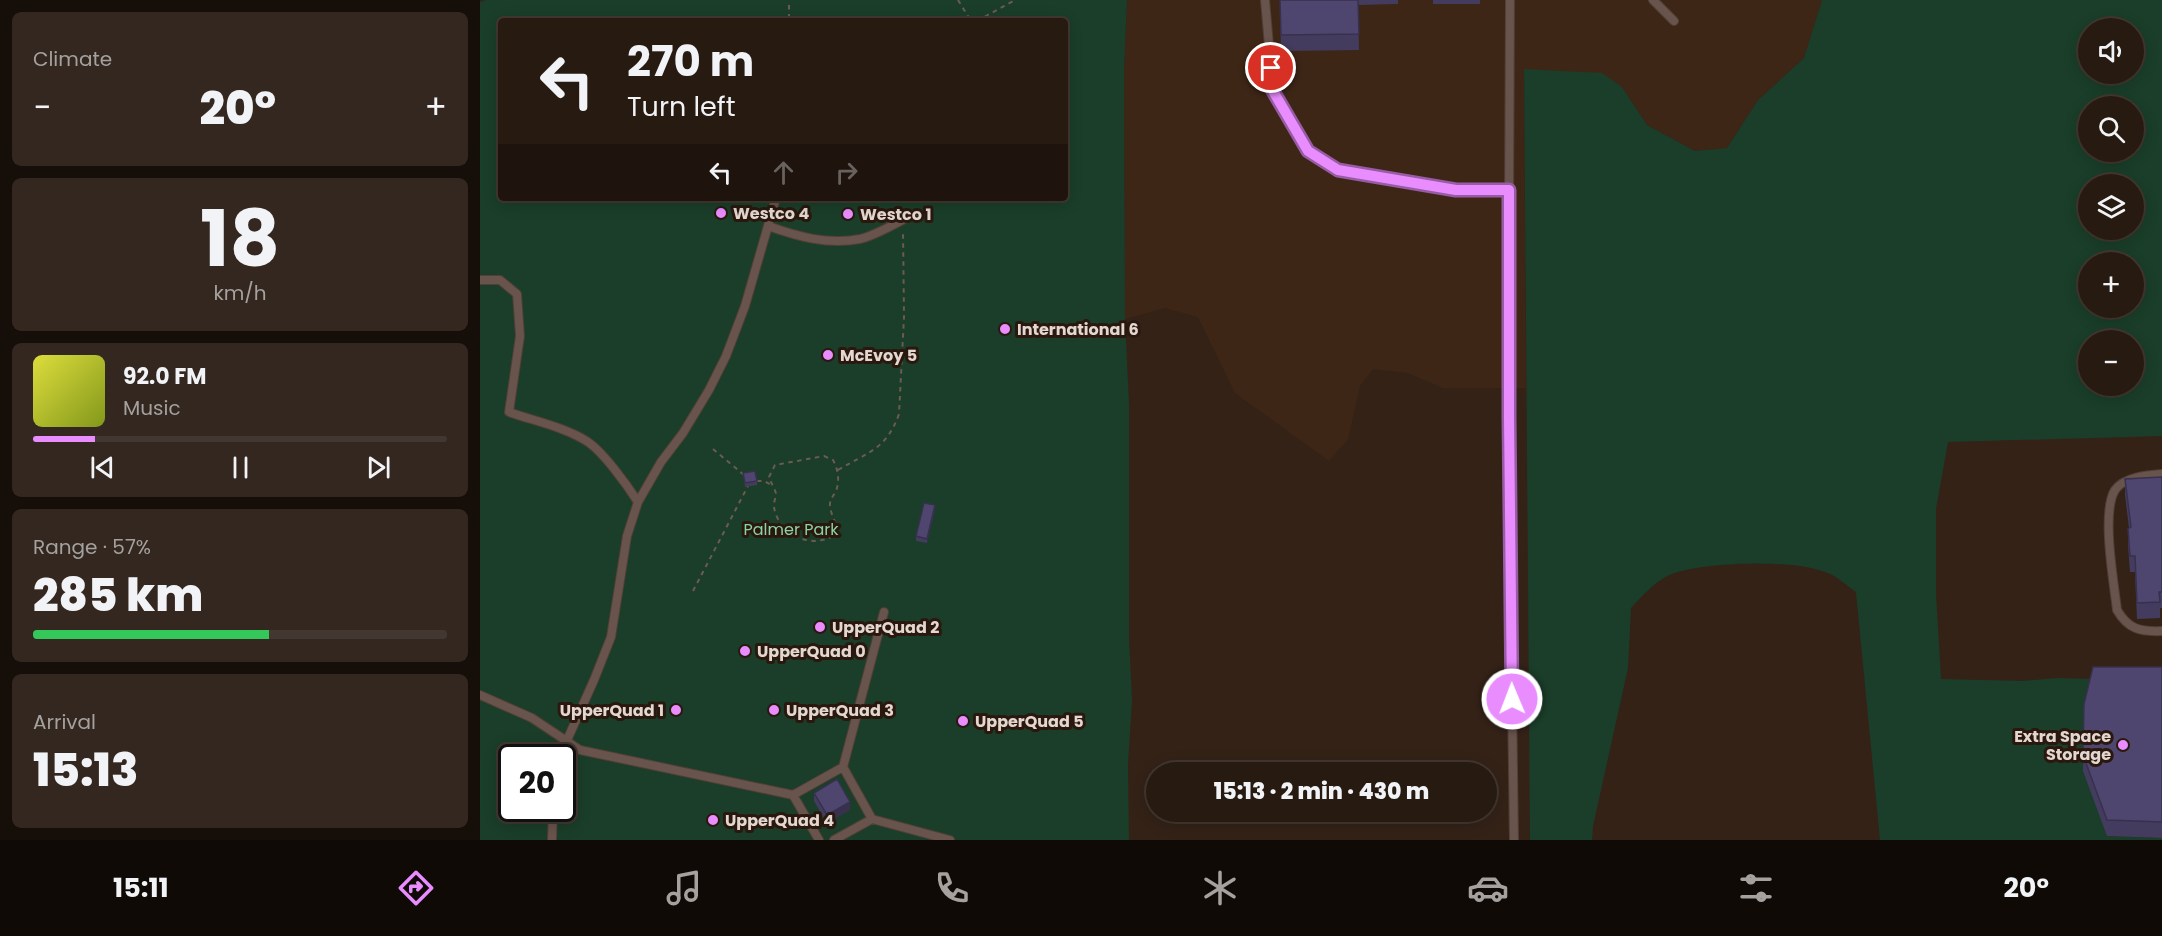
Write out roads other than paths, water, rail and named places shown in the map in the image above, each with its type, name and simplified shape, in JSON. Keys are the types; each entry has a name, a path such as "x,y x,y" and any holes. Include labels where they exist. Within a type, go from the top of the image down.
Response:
{"lane":[{"path":"1264,0 1273,91 1308,151 1338,170 1456,190 1509,190"},
{"path":"1510,0 1509,417 1514,840"},
{"path":"1653,0 1674,21"},
{"path":"565,744 611,637 627,536 638,502 661,462 683,433 710,390 726,356 746,306 775,201"},
{"path":"768,226 798,237 827,242 862,238 912,215"},
{"path":"480,280 500,280 517,294 520,336 509,412 565,431 589,442 624,479 638,502"},
{"path":"2162,474 2149,474 2128,480 2116,489 2108,519 2116,610 2123,621 2133,628 2145,632 2162,631"},
{"path":"872,819 843,767 884,612"},
{"path":"480,695 532,717 580,750 793,795 843,767"},
{"path":"793,795 819,840"},
{"path":"834,840 872,819 950,840"},
{"path":"552,840 553,822"}],"place":[{"name":"Westco 4","path":"721,213"},
{"name":"Westco 1","path":"848,214"},
{"name":"International 6","path":"1005,329"},
{"name":"McEvoy 5","path":"828,355"},
{"name":"UpperQuad 2","path":"820,627"},
{"name":"UpperQuad 0","path":"745,651"},
{"name":"UpperQuad 1","path":"676,710"},
{"name":"UpperQuad 3","path":"774,710"},
{"name":"UpperQuad 5","path":"963,721"},
{"name":"Extra Space Storage","path":"2123,745"},
{"name":"UpperQuad 4","path":"713,820"}],"park label":[{"name":"Palmer Park","path":"791,529"}]}
